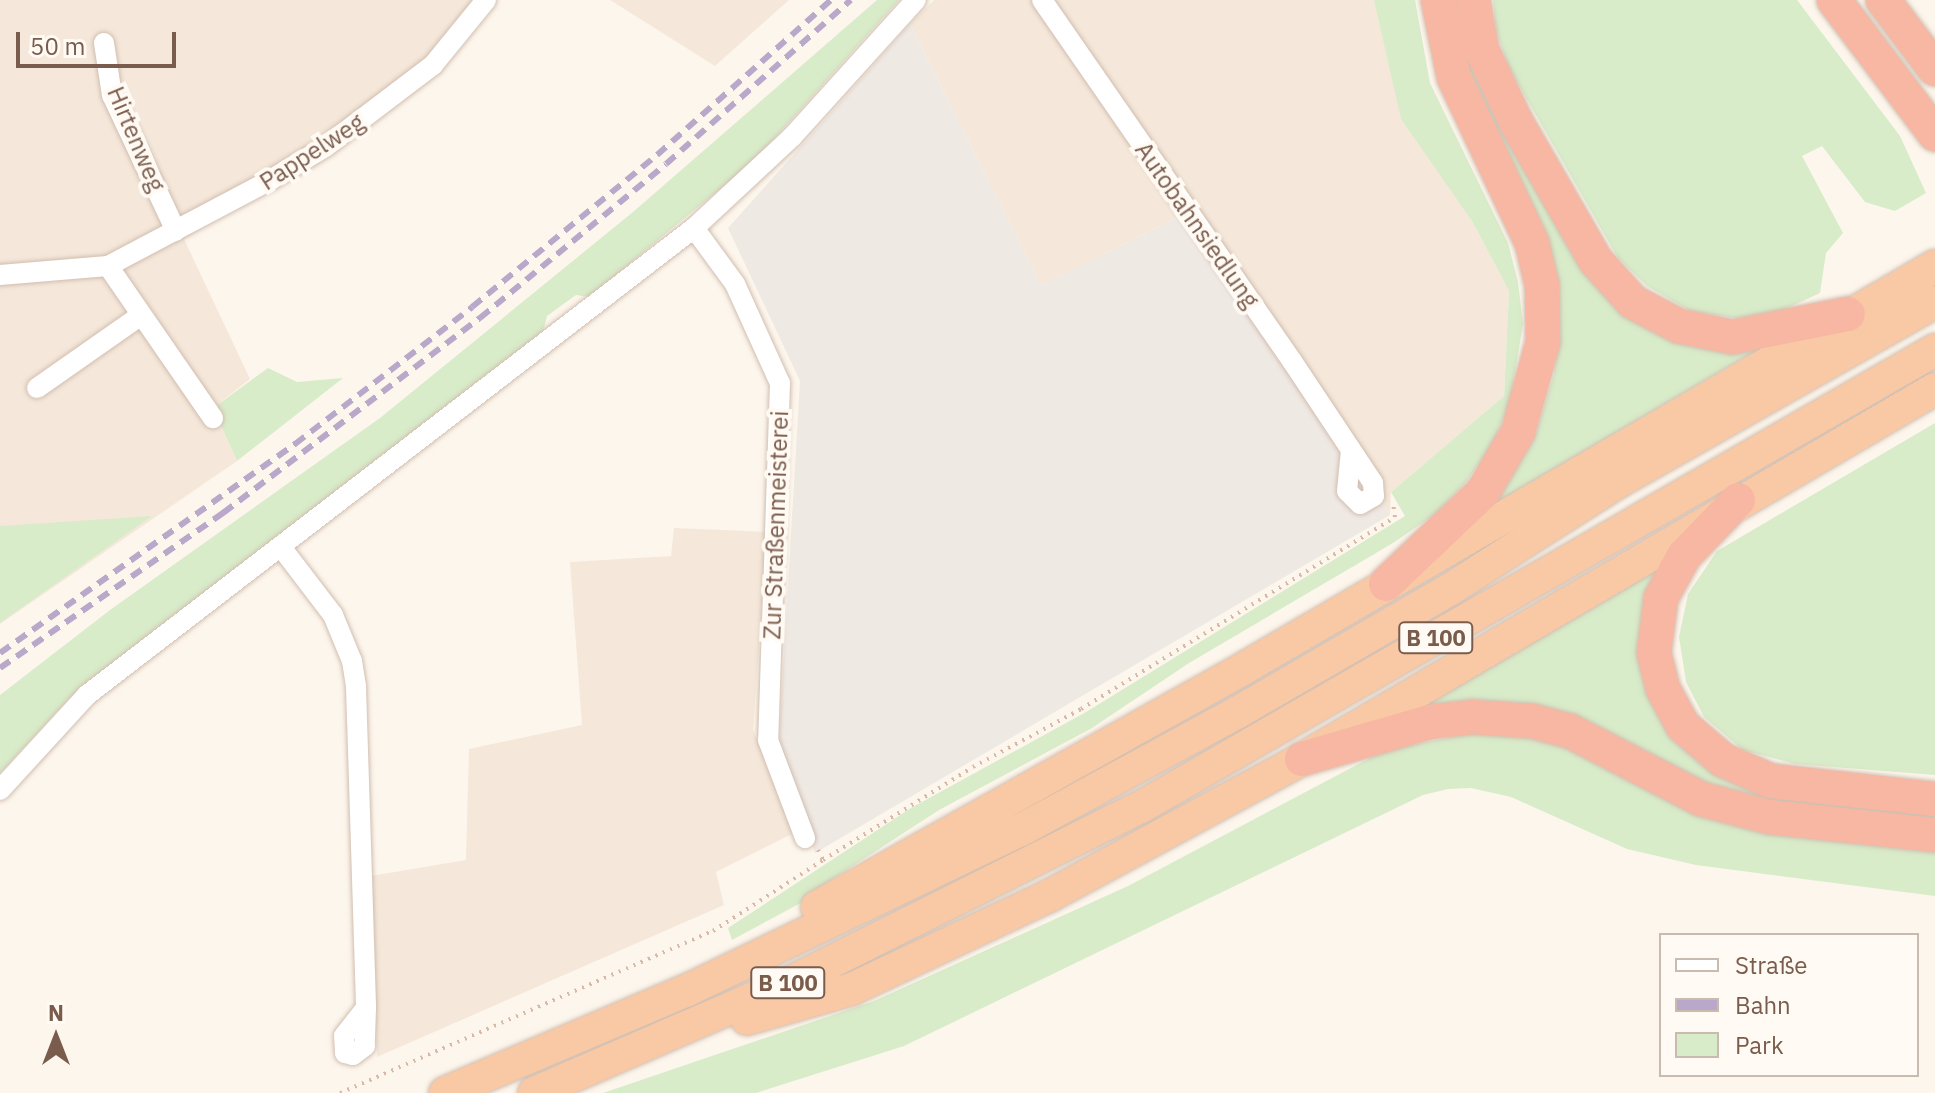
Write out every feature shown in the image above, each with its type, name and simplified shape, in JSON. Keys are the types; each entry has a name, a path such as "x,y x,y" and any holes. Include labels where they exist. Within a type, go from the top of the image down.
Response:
{"highway":[{"path":"1386,584 1489,481 1526,411 1543,342 1542,285 1532,243 1454,77 1438,0"},
{"path":"1473,0 1482,50 1516,122 1596,261 1633,302 1679,326 1732,337 1848,314"},
{"path":"1834,0 1935,134"},
{"path":"1883,0 1935,69"},
{"path":"688,990 763,936 1386,584 1935,266"},
{"name":"B 100","path":"445,1093 688,990 1021,830 1240,711 1728,417 1935,302"},
{"name":"B 100","path":"534,1093 644,1047 890,934 1141,807 1935,350"},
{"path":"644,1047 852,989 1049,896 1302,759 1738,500 1935,389"},
{"path":"1738,500 1684,556 1661,598 1654,653 1663,689 1683,726 1723,760 1771,781 1935,799"},
{"path":"1302,759 1429,722 1472,717 1532,721 1570,731 1711,802 1769,817 1935,835"}],"street":[{"name":"Pappelweg","path":"0,275 108,266 325,147 433,65 486,0"},
{"path":"0,790 87,695 694,228 792,137 916,0"},
{"name":"Autobahnsiedlung","path":"1042,0 1351,450 1347,491 1360,504 1375,489"},
{"name":"Hirtenweg","path":"104,43 112,95 176,231"},
{"name":"Zur Straßenmeisterei","path":"694,228 735,284 780,383 768,740 805,838"},
{"path":"108,266 213,418"},
{"path":"37,388 140,316"},
{"path":"281,547 333,615 352,661 366,1008"}],"path":[{"path":"340,1093 713,931 823,860 1395,517 1398,509 1385,490 1375,489"},
{"path":"805,838 812,835 823,860"}],"shaded area":[{"path":"0,0 490,0 327,153 184,239 250,379 213,408 237,461 0,624"},
{"path":"610,0 789,0 715,66"},
{"path":"934,0 1375,0 1472,221 1509,291 1504,396 1391,492 1390,515 1182,215 1041,285 910,24"},
{"path":"910,24 1041,285 1182,215 1390,515 815,853 778,757 800,381 728,228"},
{"path":"674,528 767,532 753,730 796,832 716,872 724,905 377,1057 371,876 466,860 469,749 582,725 570,562 671,556"}],"green space":[{"path":"877,0 899,0 755,160 589,297 576,295 547,316 543,332 69,699 0,773 0,695 110,610 380,418 633,212"},
{"path":"1374,0 1415,0 1430,83 1508,243 1518,282 1523,324 1510,403 1493,443 1467,481 1434,515 1393,543 1189,663 1092,728 939,810 822,886 821,892 732,940 728,928 911,808 1086,712 1405,516 1391,492 1504,396 1509,291 1472,221 1401,119"},
{"path":"1451,0 1466,0 1606,288 1762,347 1496,503 1536,433 1554,374 1559,334 1470,84"},
{"path":"1493,0 1797,0 1900,136 1926,193 1895,211 1865,202 1822,146 1802,156 1843,233 1826,253 1820,293 1775,314 1735,318 1690,311 1647,286 1618,258 1509,68 1496,31"},
{"path":"268,368 297,382 343,378 237,461 213,408"},
{"path":"1935,423 1935,775 1795,764 1743,750 1704,717 1686,682 1679,637 1688,594 1717,551"},
{"path":"152,516 0,623 0,526"},
{"path":"1676,548 1649,609 1698,753 1935,806 1935,821 1767,802 1692,779 1617,739 1414,712"},
{"path":"1478,732 1538,738 1935,846 1935,896 1696,865 1627,849 1511,797 1471,788 1448,789 1423,795 904,1046 756,1093 603,1093 874,1001 1128,886 1385,750"}],"railway":[{"path":"0,653 295,444 472,307 657,155 831,0"},
{"path":"0,668 223,513 480,318 666,164 851,0"}]}
